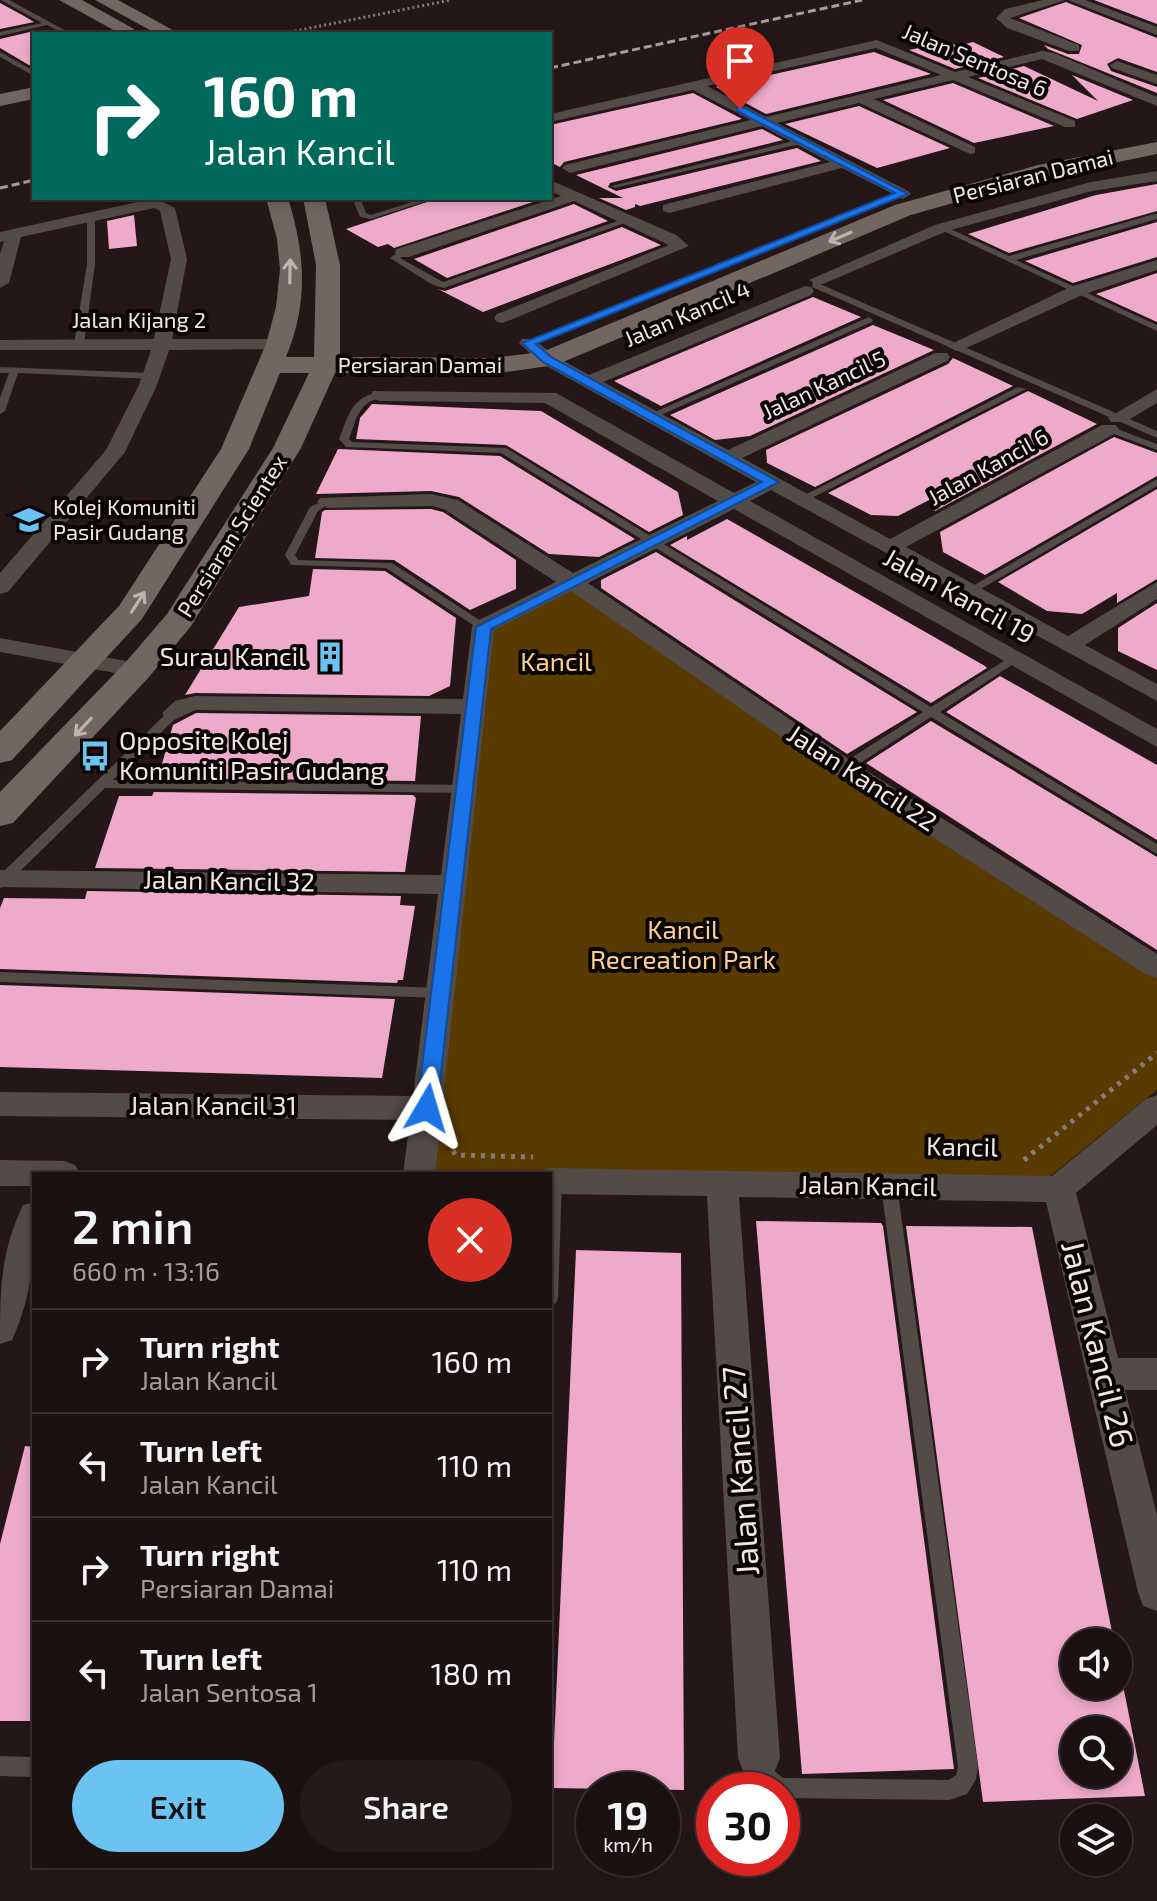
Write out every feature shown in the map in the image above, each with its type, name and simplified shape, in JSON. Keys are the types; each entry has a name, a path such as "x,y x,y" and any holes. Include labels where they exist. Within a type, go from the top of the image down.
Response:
{"main road":[{"path":"68,0 131,32"},
{"path":"104,0 167,32"},
{"path":"0,100 32,93"},
{"name":"Persiaran Damai","path":"538,351 903,194 1020,161 1157,135"},
{"name":"Persiaran Damai","path":"274,354 492,366 903,210 1038,172 1157,148"},
{"name":"Persiaran Scientex","path":"0,752 131,612 235,449 274,354 288,307 292,269 289,239 278,200"},
{"name":"Persiaran Scientex","path":"0,814 137,670 180,619 287,448 327,356 328,265 314,200"}],"street":[{"path":"1059,0 1009,12 1002,18 1012,25 1085,52"},
{"path":"1074,0 1157,31"},
{"name":"Jalan Sentosa 6","path":"694,85 862,46 888,47 1070,124"},
{"path":"570,168 1046,55 1157,102"},
{"path":"1099,58 1157,80"},
{"path":"552,118 694,85 903,194"},
{"path":"860,98 970,150"},
{"path":"669,208 844,163"},
{"name":"Jalan Kancil 4","path":"588,382 941,228 1091,187 1157,176"},
{"path":"503,318 681,246 670,238 552,186"},
{"path":"403,253 575,196"},
{"path":"0,283 7,235 156,203 167,208 179,259 162,344 151,376 115,452 0,587"},
{"name":"Jalan Kancil 5","path":"727,458 1076,291 1157,265"},
{"name":"Jalan Kijang 2","path":"0,345 162,344 274,354"},
{"path":"538,351 588,382 1157,694"},
{"name":"Jalan Kancil 19","path":"380,395 549,397 1157,739"},
{"name":"Jalan Kancil 6","path":"891,547 1114,423 1157,395"},
{"path":"419,1172 483,627 772,482"},
{"name":"Jalan Kancil 22","path":"327,502 447,502 572,582 844,768 1157,968"},
{"path":"1069,645 1157,589"},
{"path":"0,645 137,670"},
{"path":"174,713 183,706 195,703 474,707"},
{"name":"Jalan Kancil 32","path":"3,880 453,885"},
{"name":"Jalan Kancil 31","path":"0,1104 427,1108"},
{"path":"1059,1189 1157,1107"},
{"path":"0,1173 32,1174"},
{"name":"Jalan Kancil","path":"552,1173 722,1184 1059,1189"},
{"name":"Jalan Kancil 27","path":"722,1184 759,1758"},
{"name":"Jalan Kancil 26","path":"1059,1189 1153,1558 1157,1592"},
{"path":"0,1329 32,1222"},
{"path":"1106,1374 1157,1374"}],"lane":[{"path":"4,0 65,32"},
{"path":"0,34 49,23"},
{"path":"0,54 32,73"},
{"path":"615,186 801,141"},
{"path":"357,200 363,215 371,217 426,200"},
{"path":"79,344 91,264 91,216"},
{"path":"1009,259 1157,216"},
{"path":"403,253 394,258 444,285 629,220"},
{"path":"941,228 1155,325"},
{"path":"811,286 815,285 948,352 1114,423 1157,447"},
{"path":"651,416 869,320"},
{"path":"0,370 151,376"},
{"path":"0,411 15,370"},
{"path":"802,499 1021,389"},
{"path":"380,395 367,396 360,401 344,439 349,445 501,449 1157,850"},
{"path":"1114,423 1157,435"},
{"path":"970,591 1157,482"},
{"path":"327,502 314,509 290,559 303,564 388,565 483,627"},
{"path":"844,768 1014,659"},
{"path":"3,880 174,713"},
{"path":"101,784 464,789"},
{"path":"0,977 440,993"},
{"path":"759,1758 763,1776 771,1785 783,1788 949,1790 960,1787 966,1779 966,1752 889,1186"},
{"path":"0,1766 32,1767"}],"path":[{"path":"289,32 442,0"},
{"path":"289,32 451,0"},
{"name":"Kancil","path":"1015,1168 1157,1053"},
{"path":"445,1144 456,1155 542,1172"}],"green space":[{"name":"Kancil Recreation Park","path":"571,582 1157,970 1157,1090 1048,1178 419,1172 483,627"}],"building":[{"path":"1094,0 1157,0 1157,24"},
{"path":"1066,2 1157,38 1157,72 1118,58 1107,64 1111,71 1157,87 1157,93 1048,49 1044,45 1068,54 1079,54 1082,45 1019,18"},
{"path":"0,3 24,16 34,22 0,29"},
{"path":"34,31 32,67 0,48 0,39"},
{"path":"949,42 957,46 973,42 1004,57 955,69 909,50"},
{"path":"874,52 931,74 766,114 716,87"},
{"path":"1024,66 1098,101 1072,75 1133,100 1077,119 978,78"},
{"path":"953,83 1054,126 974,143 883,100"},
{"path":"693,93 742,119 564,162 560,167 552,163 552,125"},
{"path":"859,106 950,148 877,168 785,124"},
{"path":"762,129 783,140 610,183 608,187 616,191 797,148 821,161 640,206 635,204 635,207 626,210 599,198 623,198 576,175"},
{"path":"1157,184 1157,211 1009,253 968,234 1096,195"},
{"path":"433,200 539,200 394,248 388,244 378,247 346,229"},
{"path":"574,204 608,221 447,278 414,259"},
{"path":"134,215 137,246 109,249 107,221"},
{"path":"1157,222 1157,257 1073,283 1025,261"},
{"path":"622,227 661,245 483,312 438,289 445,291"},
{"path":"1157,273 1157,322 1096,294"},
{"path":"813,297 861,317 661,406 614,381"},
{"path":"873,325 934,350 750,436 715,440 670,415"},
{"path":"953,358 1013,386 815,487 767,463 766,450 948,364"},
{"path":"1028,391 1097,424 935,511 933,498 898,516 871,515 828,493"},
{"path":"372,404 541,411 678,492 683,515 649,532 506,445 356,439 360,418"},
{"path":"1114,437 1157,453 1157,476 985,575 943,552 940,532"},
{"path":"338,449 500,456 635,539 599,557 549,554 459,497 431,491 316,494"},
{"path":"1157,489 1157,579 1117,603 1117,593 1082,614 1047,611 998,582"},
{"path":"431,509 443,512 516,560 516,589 470,610 394,560 315,558 322,512 325,510"},
{"path":"727,519 987,668 931,703 670,545 687,536 687,540"},
{"path":"656,552 917,712 847,754 601,588 601,580"},
{"name":"Surau Kancil","path":"313,569 385,571 456,618 450,686 429,696 185,695 239,607 309,596"},
{"path":"1157,603 1157,670 1118,651 1118,628"},
{"path":"1000,676 1157,765 1157,840 946,712"},
{"path":"196,713 421,716 415,781 158,778 173,725"},
{"path":"931,721 1157,857 1157,950 866,763"},
{"path":"154,792 413,795 416,798 405,872 95,868 119,796 152,796"},
{"path":"87,891 401,896 400,905 415,906 403,980 397,983 0,969 0,908 4,898 85,899"},
{"path":"0,985 395,999 382,1078 0,1067"},
{"path":"756,1221 881,1223 883,1226 954,1769 802,1774"},
{"path":"906,1226 1032,1227 1111,1628 1060,1628 1060,1700 1126,1700 1129,1716 1060,1716 1060,1788 1132,1788 1132,1731 1145,1796 983,1802"},
{"path":"576,1250 681,1253 684,1790 680,1790 680,1772 576,1772 576,1788 552,1788"},
{"path":"25,1446 32,1447 32,1721 0,1721 0,1544"}],"railway":[{"path":"552,68 862,0"},
{"path":"0,188 32,180"}],"place":[{"name":"Kolej Komuniti Pasir Gudang","path":"29,520"},
{"name":"Surau Kancil","path":"330,657"},
{"name":"Opposite Kolej Komuniti Pasir Gudang","path":"95,756"}],"route":[{"path":"427,1108 483,627 772,482 547,359 528,343 903,194 740,109"}]}
